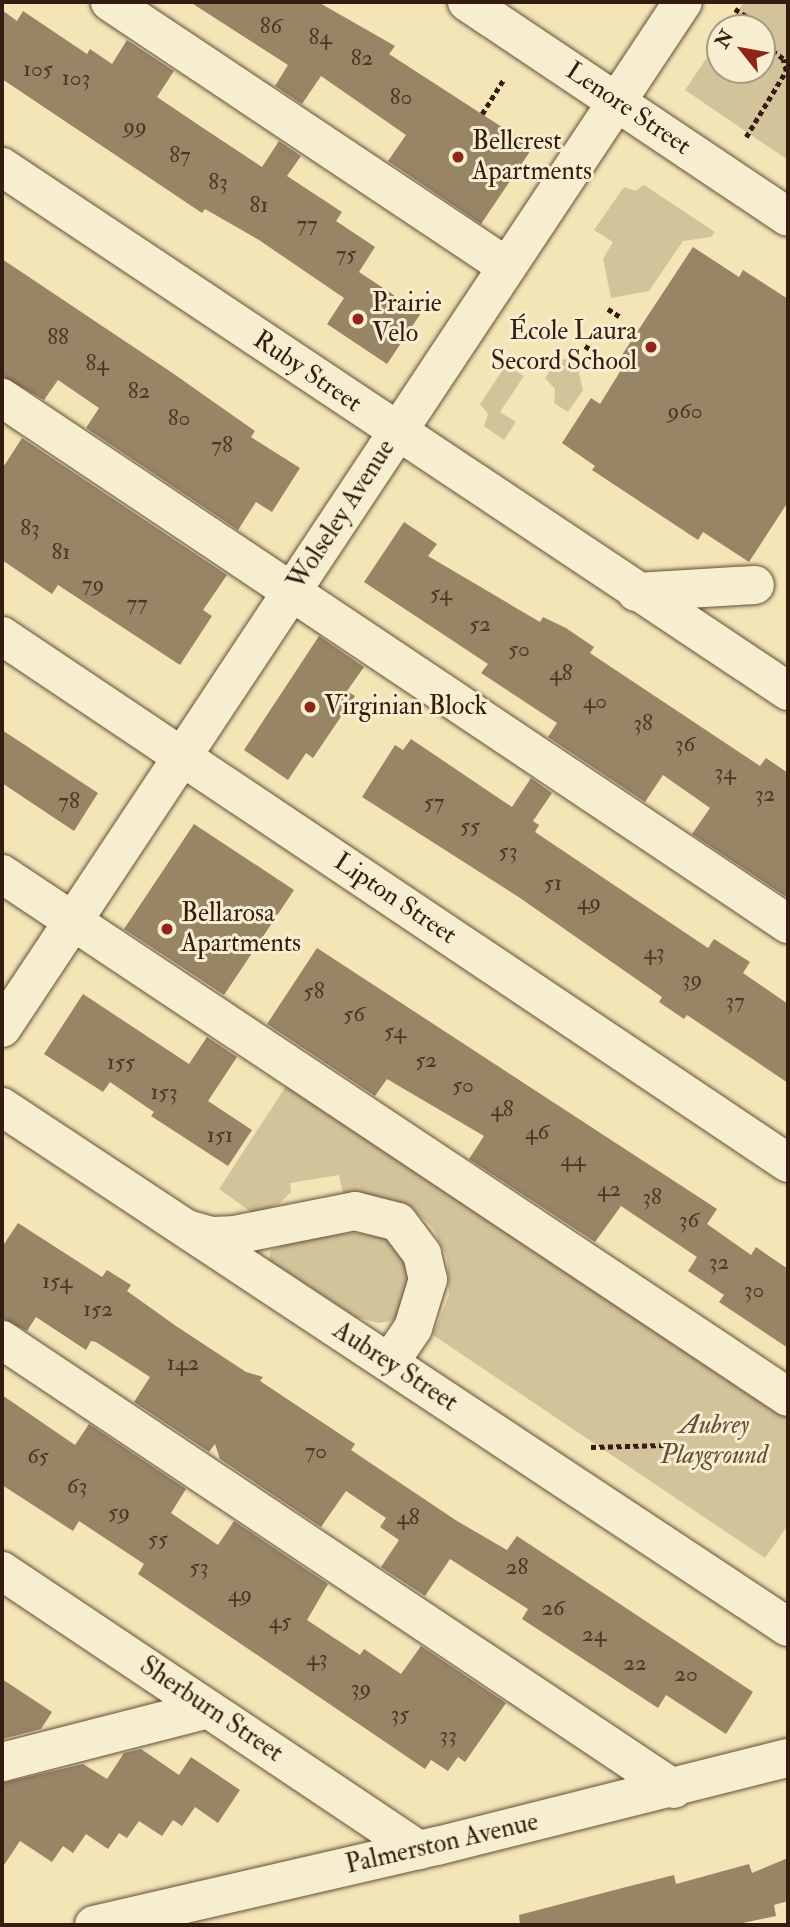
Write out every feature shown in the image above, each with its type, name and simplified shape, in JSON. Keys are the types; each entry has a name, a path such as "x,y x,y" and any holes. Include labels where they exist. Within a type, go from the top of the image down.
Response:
{"street":[{"path":"110,2 507,267"},
{"name":"Lenore Street","path":"467,2 788,217"},
{"name":"Wolseley Avenue","path":"2,1028 683,2"},
{"name":"Ruby Street","path":"2,167 788,691"},
{"path":"2,398 293,590 788,924"},
{"path":"636,592 755,584"},
{"name":"Lipton Street","path":"2,636 788,1163"},
{"path":"2,874 788,1397"},
{"name":"Aubrey Street","path":"2,1107 788,1627"},
{"path":"184,1228 211,1236 235,1235 355,1211 398,1222 422,1254 428,1279 413,1328 390,1363"},
{"path":"2,1340 674,1789"},
{"name":"Sherburn Street","path":"2,1571 419,1850"},
{"path":"2,1762 208,1709"},
{"name":"Palmerston Avenue","path":"94,1925 674,1789 788,1758"}],"path":[{"path":"735,9 743,14"},
{"path":"746,137 786,71 783,59 776,54"},
{"path":"482,114 503,80"},
{"path":"608,309 622,318"},
{"path":"585,346 598,354"},
{"path":"591,1447 665,1445"}],"green space":[{"path":"744,2 788,2 788,160 685,90 706,59 706,84 776,84 776,14 736,14"},
{"path":"644,185 715,232 711,237 683,241 649,291 611,298 603,259 613,242 594,230 624,187 635,191"},
{"path":"575,357 583,390 568,412 554,403 555,389 545,378 557,361"},
{"path":"506,365 524,376 500,412 516,422 504,440 484,426 488,414 480,404"},
{"name":"Aubrey Playground","path":"292,1077 788,1408 788,1525 765,1558 433,1335 449,1295 447,1257 433,1228 411,1207 394,1200 344,1197 339,1175 290,1183 291,1192 280,1203 254,1214 219,1189"},
{"path":"351,1233 380,1235 400,1245 413,1277 402,1312 392,1321 378,1323 356,1317 269,1260 271,1250 294,1241"}],"building":[{"path":"190,2 318,2 395,46 389,54 533,147 481,224 388,161 406,135 321,76 302,104 275,86 288,65"},
{"path":"2,10 17,21 23,11 87,54 90,49 112,64 127,40 174,71 157,97 206,130 262,167 279,141 301,156 287,176 342,212 336,221 375,247 359,272 421,313 387,364 327,324 344,298 259,240 205,209 202,213 2,79"},
{"path":"693,247 739,277 743,270 788,299 788,502 749,562 703,532 698,540 592,470 595,466 562,443 591,398 600,404 626,362 620,358"},
{"path":"2,259 171,372 255,431 251,437 300,468 272,512 256,502 238,530 86,428 99,408 58,380 44,400 2,376"},
{"path":"22,438 227,575 203,610 212,616 180,665 58,585 52,594 2,560 2,469"},
{"path":"404,522 437,544 428,556 540,622 543,617 566,628 594,647 590,653 760,766 766,758 788,773 788,898 692,834 710,808 663,775 645,802 548,737 557,723 481,673 488,664 364,582"},
{"name":"Virginian Block","path":"319,636 364,667 347,691 355,696 313,758 306,753 288,780 244,750"},
{"path":"2,730 98,793 74,831 2,783"},
{"path":"411,739 512,807 531,778 552,793 533,821 539,825 535,832 708,948 714,939 750,962 743,973 788,1004 788,1083 687,1015 684,1019 659,1002 662,997 520,898 362,797 395,745 403,750"},
{"name":"Bellarosa Apartments","path":"194,824 294,890 224,995 124,929"},
{"path":"317,948 717,1209 707,1224 751,1255 756,1247 788,1269 788,1348 719,1302 724,1295 688,1271 697,1257 621,1206 595,1242 469,1159 484,1136 387,1079 375,1096 267,1024"},
{"path":"83,994 189,1064 207,1037 237,1057 208,1101 252,1130 228,1166 151,1116 154,1112 110,1082 103,1092 44,1054"},
{"path":"18,1223 102,1277 107,1270 131,1285 127,1291 246,1372 263,1377 260,1381 355,1444 351,1450 457,1521 507,1550 517,1536 753,1692 726,1734 666,1695 658,1708 522,1619 528,1609 450,1559 425,1596 381,1567 399,1540 380,1527 386,1518 346,1491 321,1527 220,1459 215,1444 209,1452 134,1402 150,1377 96,1342 91,1341 86,1350 36,1317 27,1331 2,1318 2,1247"},
{"path":"2,1395 75,1445 89,1424 186,1489 171,1513 218,1545 234,1521 328,1584 307,1620 360,1655 364,1649 401,1674 421,1646 506,1703 465,1762 458,1757 448,1771 431,1760 425,1769 138,1574 144,1564 79,1521 73,1531 2,1485"},
{"path":"2,1679 52,1712 41,1729 2,1739"},
{"path":"141,1749 179,1775 191,1757 240,1790 218,1823 195,1807 182,1826 173,1820 162,1836 139,1821 127,1838 119,1833 108,1849 86,1834 73,1853 63,1846 52,1862 20,1841 2,1868 2,1783 83,1764 107,1779 124,1753"},
{"path":"788,1858 788,1901 774,1905 776,1916 733,1925 520,1925 519,1915 674,1875 676,1884 749,1864 752,1873"}],"place":[{"name":"Bellcrest Apartments","path":"458,157"},
{"name":"Prairie Velo","path":"358,319"},
{"name":"École Laura Secord School","path":"651,347"},
{"name":"Virginian Block","path":"310,707"},
{"name":"Bellarosa Apartments","path":"167,929"}]}
